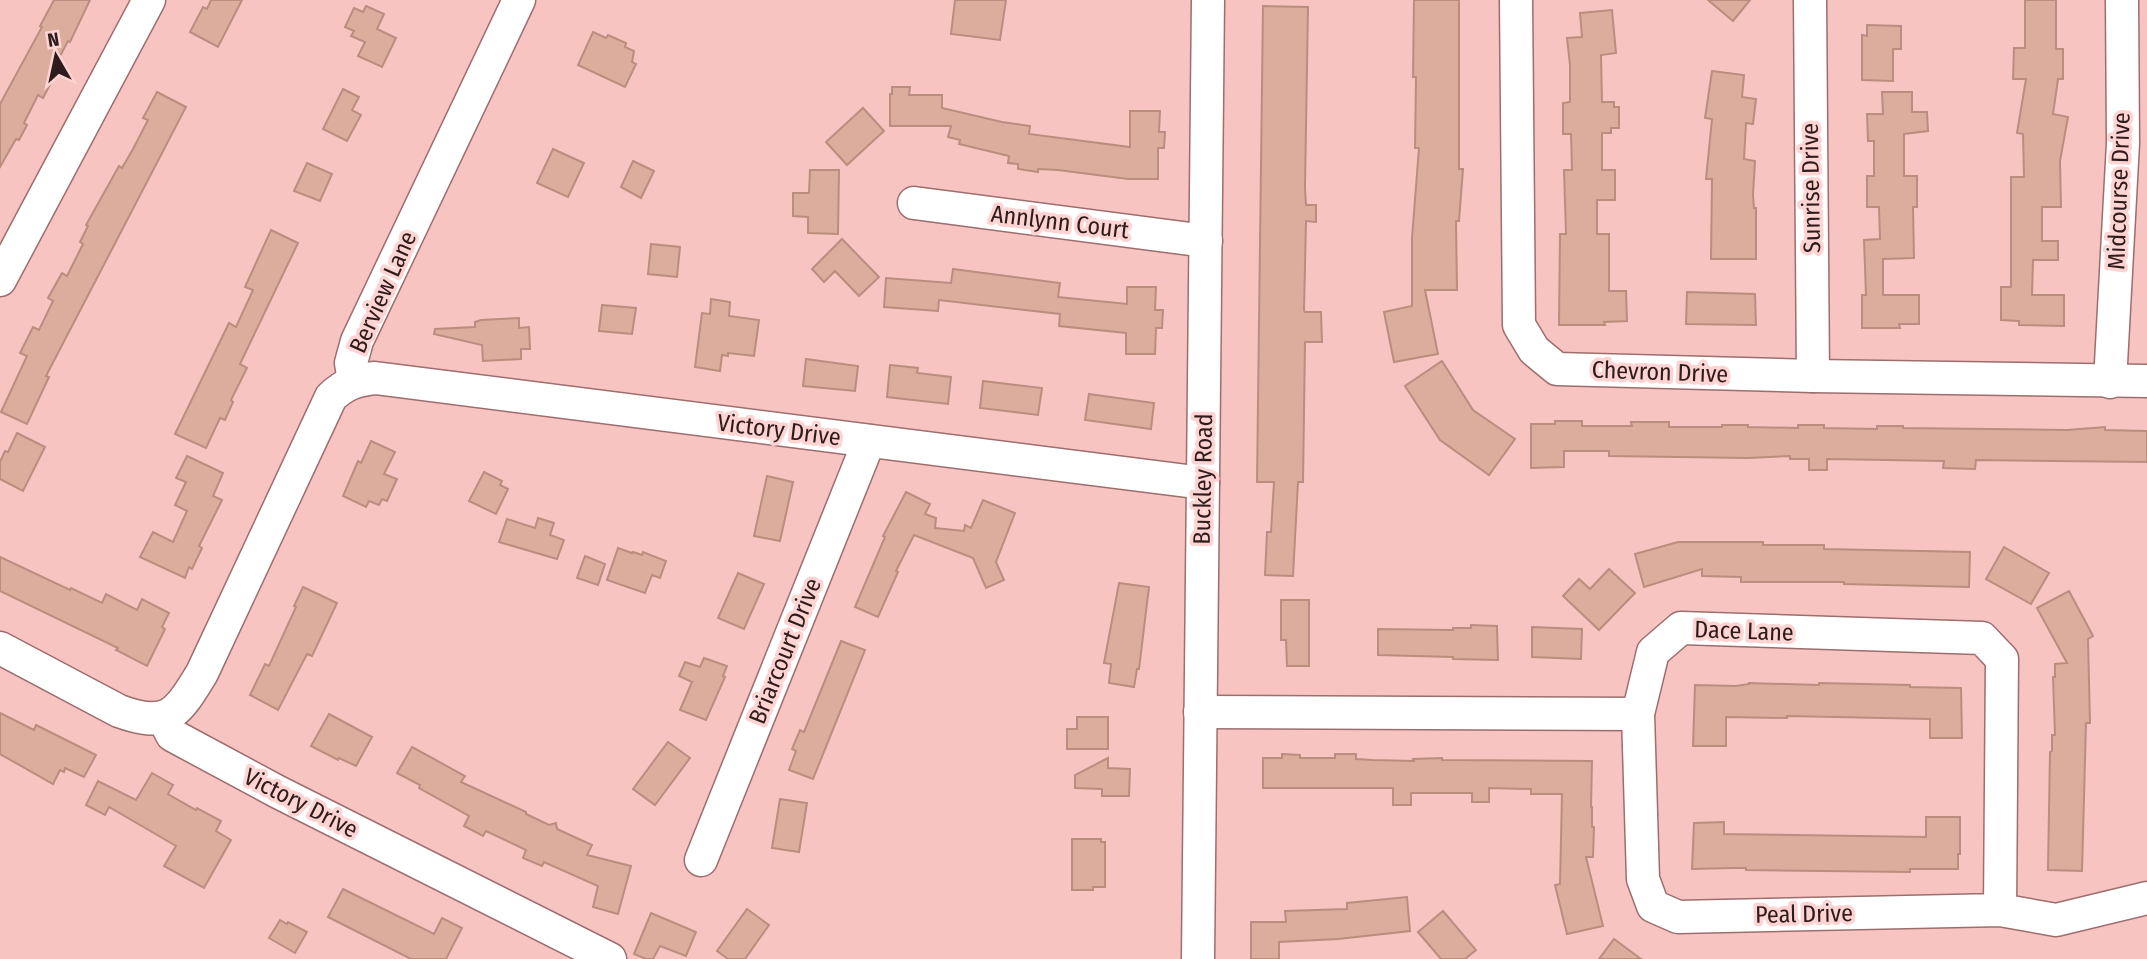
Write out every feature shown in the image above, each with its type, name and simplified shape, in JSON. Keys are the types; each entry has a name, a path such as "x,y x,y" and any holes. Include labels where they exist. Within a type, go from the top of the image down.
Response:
{"street":[{"path":"0,280 149,0"},
{"name":"Berview Lane","path":"163,718 170,715 186,699 202,673 331,397 341,387 354,381 351,363 357,341 519,0"},
{"name":"Buckley Road","path":"1198,959 1209,0"},
{"name":"Chevron Drive","path":"1516,0 1519,325 1534,350 1557,369 2147,381"},
{"name":"Sunrise Drive","path":"1810,0 1813,376"},
{"name":"Midcourse Drive","path":"2109,382 2135,142 2122,0"},
{"name":"Annlynn Court","path":"914,203 1206,240"},
{"name":"Victory Drive","path":"354,381 375,379 1203,482"},
{"name":"Briarcourt Drive","path":"701,860 869,442"},
{"name":"Dace Lane","path":"1637,715 1653,652 1681,628 1982,638 2002,659 2000,910"},
{"path":"0,648 119,711 138,718 163,718"},
{"path":"1200,712 1637,715"},
{"name":"Peal Drive","path":"1637,715 1643,879 1653,906 1678,917 2000,910 2056,920 2147,898"},
{"name":"Victory Drive","path":"163,718 172,735 195,748 611,959"}],"building":[{"path":"54,0 90,0 70,42 68,41 52,71 56,73 43,98 38,95 24,123 27,125 0,167 0,104"},
{"path":"211,0 242,0 218,47 190,32 203,7 207,9"},
{"path":"955,0 1006,0 1000,40 951,34"},
{"path":"1414,0 1459,0 1459,169 1463,169 1459,221 1456,221 1457,290 1425,290 1438,354 1394,362 1384,312 1412,306 1412,238 1419,148 1415,148"},
{"path":"1708,0 1750,0 1733,21"},
{"path":"2025,0 2056,0 2056,49 2063,49 2063,79 2058,79 2053,114 2068,117 2060,161 2061,207 2042,207 2042,241 2058,241 2058,260 2033,260 2032,295 2064,295 2064,326 2019,325 2019,321 2001,320 2001,287 2011,287 2011,177 2024,177 2023,134 2017,133 2026,79 2013,79 2014,48 2025,48"},
{"path":"366,6 384,14 377,29 396,38 382,67 358,56 365,42 351,36 354,31 345,27 354,8 363,12"},
{"path":"1263,6 1308,7 1305,188 1306,205 1316,205 1316,222 1306,221 1304,310 1321,312 1322,342 1305,342 1303,482 1298,482 1293,576 1265,575 1267,532 1271,532 1274,482 1257,482"},
{"path":"1612,10 1616,53 1601,55 1602,102 1614,102 1614,107 1619,107 1619,128 1611,128 1611,133 1602,133 1602,170 1615,170 1615,200 1597,200 1597,234 1609,234 1609,291 1626,291 1627,321 1604,322 1605,325 1559,325 1560,234 1566,234 1564,170 1572,170 1571,134 1563,134 1563,103 1570,102 1567,38 1582,37 1580,13"},
{"path":"1867,25 1901,26 1901,49 1893,49 1893,81 1862,80 1862,35 1867,36"},
{"path":"593,32 626,43 625,47 634,51 632,62 636,64 625,87 578,65"},
{"path":"1712,71 1744,75 1742,97 1756,99 1753,124 1746,123 1744,159 1755,161 1753,195 1756,208 1756,259 1711,259 1712,179 1706,179 1712,119 1705,118"},
{"path":"892,87 910,87 909,95 942,95 942,108 1030,126 1029,134 1130,147 1130,111 1160,111 1159,132 1165,132 1164,148 1158,148 1158,179 1128,179 1058,170 1038,169 1038,172 1018,169 1018,164 1008,163 1009,156 959,144 960,140 948,137 951,126 890,126"},
{"path":"343,89 359,97 352,110 361,115 347,141 323,129"},
{"path":"157,92 186,107 46,376 49,377 27,424 1,412 27,356 20,353 33,327 39,330 53,301 48,298 62,273 67,276 83,244 80,242 88,226 86,225 119,166 122,168 133,149 148,120 143,118"},
{"path":"1882,92 1912,92 1912,112 1927,112 1928,131 1904,134 1904,176 1917,176 1917,207 1913,207 1914,258 1883,259 1883,295 1919,295 1919,324 1899,324 1900,328 1862,328 1862,295 1866,295 1864,240 1880,239 1879,207 1867,207 1867,176 1874,176 1874,141 1868,141 1867,114 1883,114"},
{"path":"863,108 884,131 847,165 826,142"},
{"path":"553,149 584,163 568,197 537,183"},
{"path":"633,161 654,171 641,198 621,187"},
{"path":"307,163 332,174 320,201 294,191"},
{"path":"810,170 839,170 838,234 808,233 808,217 793,216 793,193 809,193"},
{"path":"271,230 298,243 240,364 247,368 231,400 233,402 225,420 220,418 206,448 175,434 229,323 236,327 253,290 245,287"},
{"path":"842,239 879,277 859,296 835,271 824,282 812,269"},
{"path":"651,244 680,247 677,277 648,274"},
{"path":"953,269 1060,283 1058,297 1127,304 1127,287 1156,287 1155,310 1163,310 1162,328 1156,328 1155,354 1126,354 1126,333 1059,326 1060,314 939,300 938,311 884,307 886,278 951,283"},
{"path":"1687,292 1755,294 1756,325 1686,324"},
{"path":"711,299 730,302 729,316 759,320 754,356 728,353 728,356 722,355 720,371 695,367 702,313 710,314"},
{"path":"602,305 636,308 632,334 599,331"},
{"path":"519,318 519,328 529,327 530,349 521,349 521,359 483,361 482,345 434,334 435,329 475,327 475,322 481,320"},
{"path":"806,359 858,366 855,391 803,386"},
{"path":"1442,361 1473,410 1515,439 1489,475 1440,440 1405,386"},
{"path":"890,365 918,368 917,373 951,377 948,404 887,397"},
{"path":"983,381 1042,388 1038,415 980,408"},
{"path":"1089,394 1154,403 1151,429 1085,420"},
{"path":"1555,421 1582,421 1582,426 1632,426 1631,422 1669,422 1669,427 1748,425 1798,428 1798,425 1824,425 1824,428 1877,429 1877,426 1903,426 2067,430 2105,427 2105,430 2147,431 2147,462 1976,460 1975,469 1943,468 1944,461 1827,459 1827,470 1809,470 1809,459 1790,459 1790,456 1609,456 1609,451 1564,451 1564,467 1531,468 1531,424 1555,424"},
{"path":"17,433 45,447 23,491 0,479 0,462"},
{"path":"371,441 395,452 384,474 397,479 387,501 382,499 379,505 369,501 366,507 343,496 358,461 361,463"},
{"path":"187,456 223,473 213,496 222,500 199,546 202,548 185,578 140,557 153,532 173,542 187,511 175,505 186,482 176,478"},
{"path":"484,472 502,481 500,485 508,489 496,514 469,501"},
{"path":"767,476 793,482 780,541 754,536"},
{"path":"906,492 930,504 925,514 936,518 935,528 964,531 965,525 971,528 983,500 1015,513 996,562 1004,580 986,588 973,558 914,535 878,617 855,607 885,537 883,536"},
{"path":"538,518 554,523 550,535 564,540 557,559 499,542 507,519 535,528"},
{"path":"1678,542 1763,542 1763,545 1824,545 1824,549 1970,552 1969,587 1844,582 1741,582 1741,577 1702,576 1702,569 1644,587 1635,554"},
{"path":"2004,547 2049,573 2031,604 1986,579"},
{"path":"618,548 642,555 643,552 666,561 660,578 652,575 645,593 607,580"},
{"path":"585,556 605,564 598,585 577,578"},
{"path":"0,557 102,603 106,594 137,610 142,599 169,613 162,627 165,629 147,666 116,650 118,648 0,591"},
{"path":"1609,569 1635,593 1599,630 1563,596 1579,579 1590,589"},
{"path":"738,573 764,584 744,629 718,618"},
{"path":"1119,583 1149,587 1139,669 1134,687 1109,683 1111,664 1104,663"},
{"path":"303,587 337,603 312,656 307,654 278,710 250,695 265,664 269,666"},
{"path":"2069,591 2093,636 2088,639 2090,723 2086,723 2082,871 2048,870 2050,752 2052,735 2055,735 2053,677 2055,664 2067,663 2037,608"},
{"path":"1281,600 1309,600 1309,666 1287,666 1286,640 1281,640"},
{"path":"1471,625 1497,626 1498,660 1378,655 1378,629 1453,630 1471,628"},
{"path":"1532,627 1582,629 1581,659 1532,657"},
{"path":"841,641 865,650 813,779 789,770 796,751 792,749 800,730 804,732"},
{"path":"704,658 727,666 723,676 725,677 706,720 680,710 692,682 679,676 685,662 700,667"},
{"path":"1749,683 1961,688 1962,738 1930,738 1930,719 1726,717 1726,746 1693,746 1695,685 1736,686"},
{"path":"0,713 34,730 36,725 96,755 84,777 65,768 64,772 60,770 53,784 0,754"},
{"path":"329,714 372,737 356,766 311,746"},
{"path":"1077,717 1108,717 1108,749 1067,749 1067,729 1077,729"},
{"path":"668,742 690,758 655,805 633,789"},
{"path":"412,747 465,776 461,782 549,825 556,823 557,829 592,845 587,855 631,866 618,914 593,907 598,886 544,862 542,866 523,858 526,850 486,831 483,836 464,826 469,816 397,773"},
{"path":"1282,754 1300,755 1300,758 1335,758 1335,754 1356,754 1356,759 1414,761 1413,759 1442,758 1592,761 1593,857 1586,857 1603,926 1567,934 1555,885 1560,884 1562,794 1531,794 1531,789 1489,788 1489,802 1472,802 1472,793 1411,793 1411,805 1393,805 1393,788 1263,788 1263,758 1282,758"},
{"path":"1108,758 1108,768 1130,769 1129,796 1102,796 1102,789 1075,788 1075,775"},
{"path":"152,773 173,785 168,794 221,821 216,831 231,840 204,888 164,866 176,846 109,807 105,815 86,805 98,781 136,800"},
{"path":"780,799 807,803 799,852 772,848"},
{"path":"1926,817 1960,817 1958,869 1910,869 1910,872 1692,869 1694,823 1724,822 1724,834 1926,837"},
{"path":"1072,839 1101,839 1101,842 1105,842 1105,887 1072,890"},
{"path":"343,889 434,934 442,918 462,928 446,959 411,959 328,917"},
{"path":"1407,897 1410,931 1279,942 1279,959 1251,959 1251,922 1286,922 1285,911 1347,909 1347,903"},
{"path":"747,909 769,925 745,959 728,959 717,951"},
{"path":"1443,911 1476,950 1465,959 1441,959 1418,932"},
{"path":"651,913 696,932 686,956 660,946 653,959 634,954"},
{"path":"280,920 307,932 295,953 269,938"},
{"path":"1614,939 1641,959 1599,959"}]}
